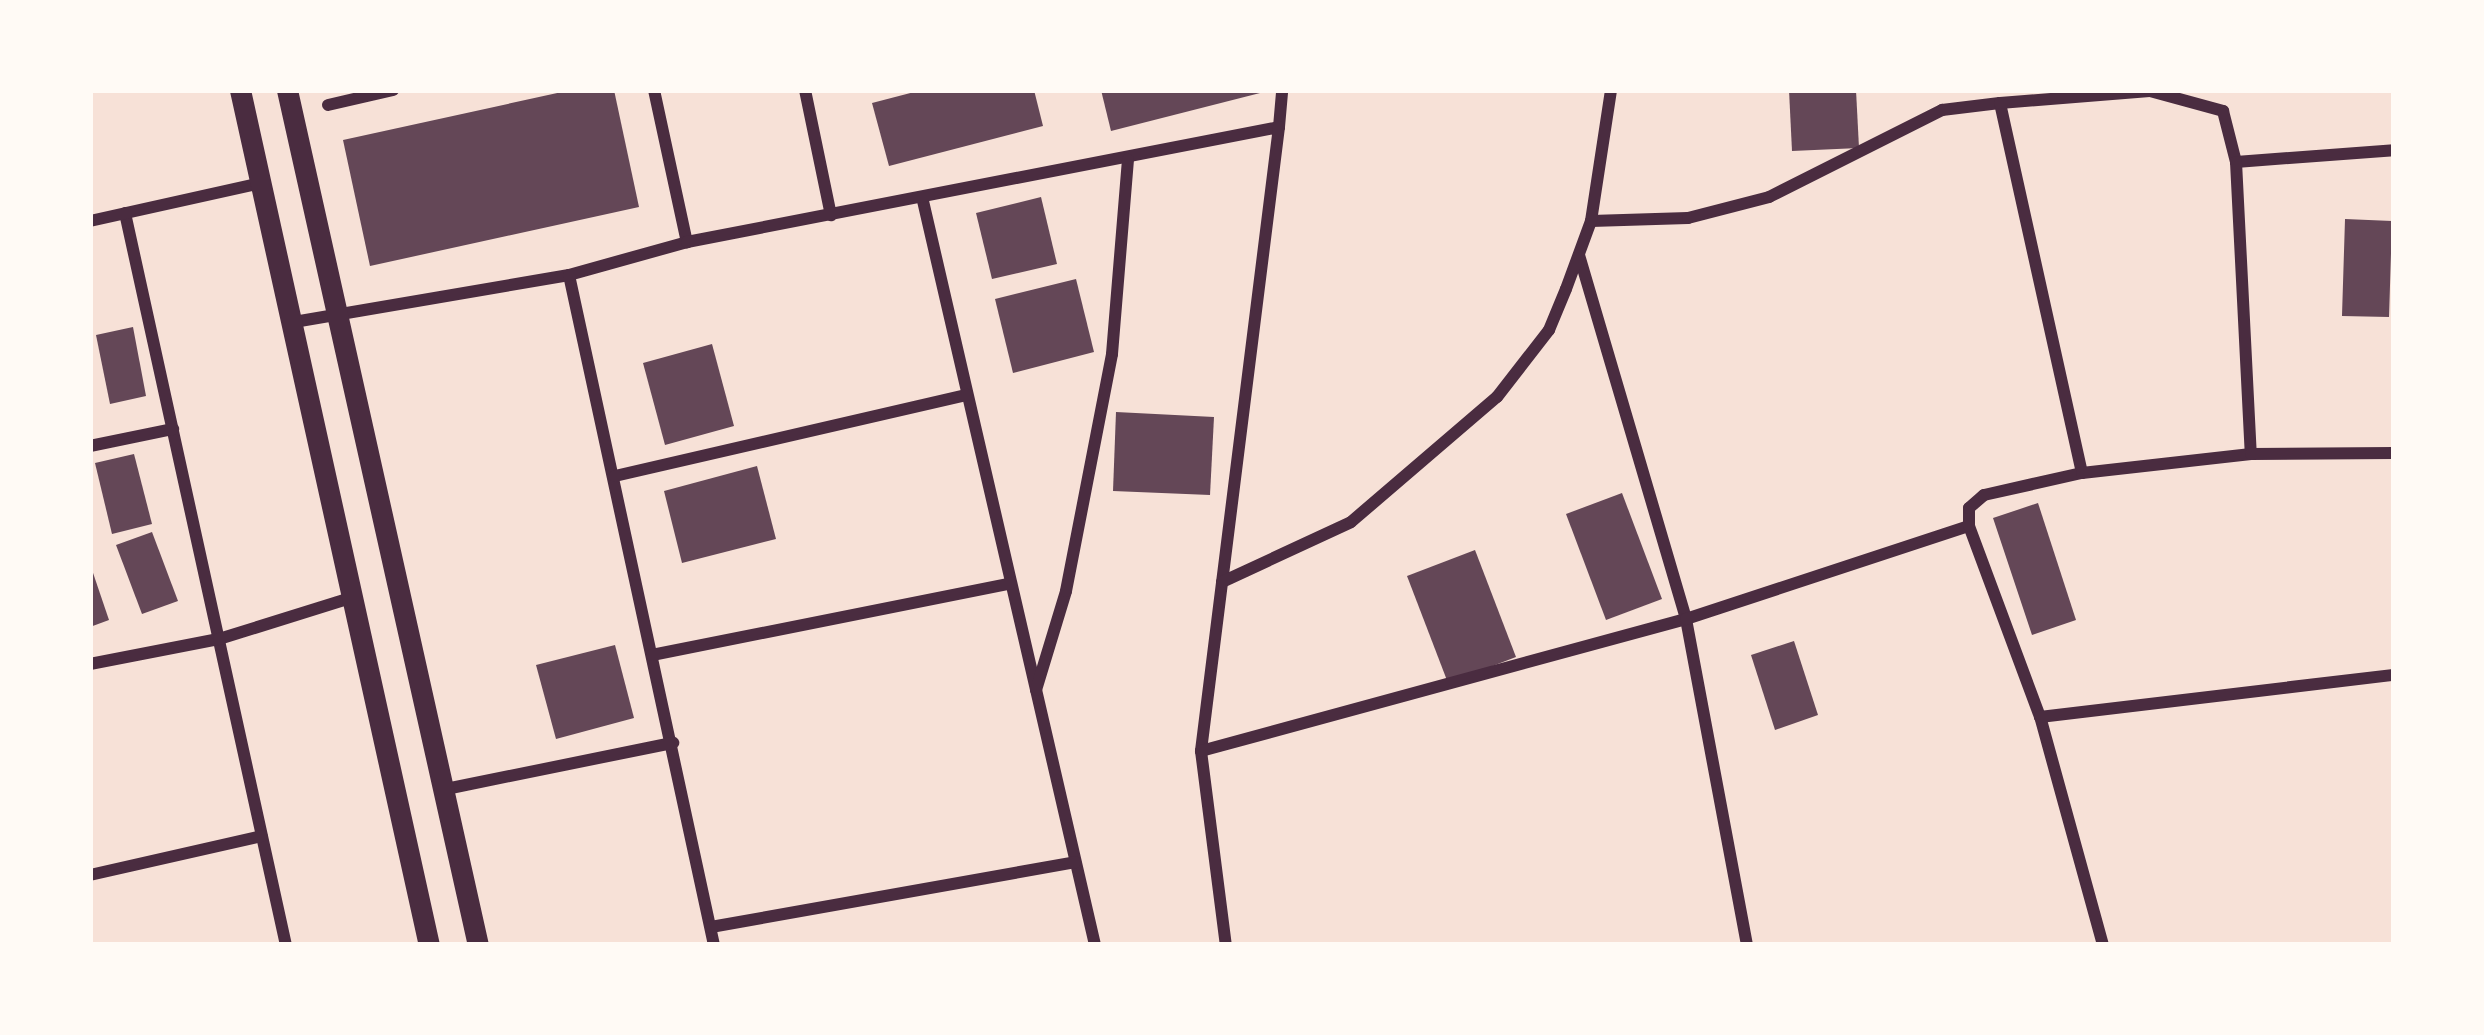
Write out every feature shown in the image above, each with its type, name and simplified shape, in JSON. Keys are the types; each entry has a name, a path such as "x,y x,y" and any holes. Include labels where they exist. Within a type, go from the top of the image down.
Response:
{"street":[{"path":"240,90 429,945"},
{"path":"287,90 478,945"},
{"path":"328,105 393,90"},
{"path":"654,90 688,242"},
{"path":"805,90 831,215"},
{"path":"1226,945 1201,751 1282,90"},
{"path":"1222,581 1351,522 1404,483 1497,397 1549,330 1579,255 1591,221 1611,90"},
{"path":"1591,221 1688,218 1769,197 1942,110 2150,90 2223,111 2236,162 2252,454"},
{"path":"2000,103 2082,473"},
{"path":"294,322 569,274 688,242 923,202 1279,127"},
{"path":"2236,162 2394,149"},
{"path":"1036,691 1066,591 1112,354 1128,160"},
{"path":"90,221 262,183"},
{"path":"923,202 1095,945"},
{"path":"125,213 286,945"},
{"path":"1579,255 1686,619 1747,945"},
{"path":"569,274 714,945"},
{"path":"615,476 967,395"},
{"path":"90,446 173,429"},
{"path":"2103,945 2040,716 1969,526 1969,508 1984,495 2082,473 2252,454 2394,453"},
{"path":"1201,751 1686,619 1969,526"},
{"path":"652,655 1011,583"},
{"path":"90,664 219,639 354,597"},
{"path":"2040,716 2394,675"},
{"path":"446,789 673,743"},
{"path":"90,875 262,836"},
{"path":"711,927 1076,862"}],"building":[{"path":"571,90 614,90 639,207 370,266 343,140"},
{"path":"922,90 1034,90 1043,126 889,166 872,103"},
{"path":"1101,90 1264,90 1264,92 1111,131"},
{"path":"1789,90 1856,90 1859,148 1792,151"},
{"path":"1041,197 1057,264 992,279 976,213"},
{"path":"2345,219 2392,221 2389,317 2342,316"},
{"path":"1076,279 1094,352 1013,373 995,299"},
{"path":"133,327 146,396 110,404 96,335"},
{"path":"712,344 734,426 665,445 643,363"},
{"path":"1116,412 1214,417 1210,495 1113,491"},
{"path":"134,454 152,524 112,534 95,463"},
{"path":"757,466 776,539 682,563 664,491"},
{"path":"1622,493 1662,599 1606,620 1566,514"},
{"path":"2038,503 2076,620 2032,635 1993,518"},
{"path":"152,532 178,601 142,614 116,545"},
{"path":"1475,550 1516,657 1448,683 1407,576"},
{"path":"90,564 109,620 90,627"},
{"path":"1794,641 1818,715 1775,730 1751,655"},
{"path":"615,645 634,718 556,739 536,665"}]}
